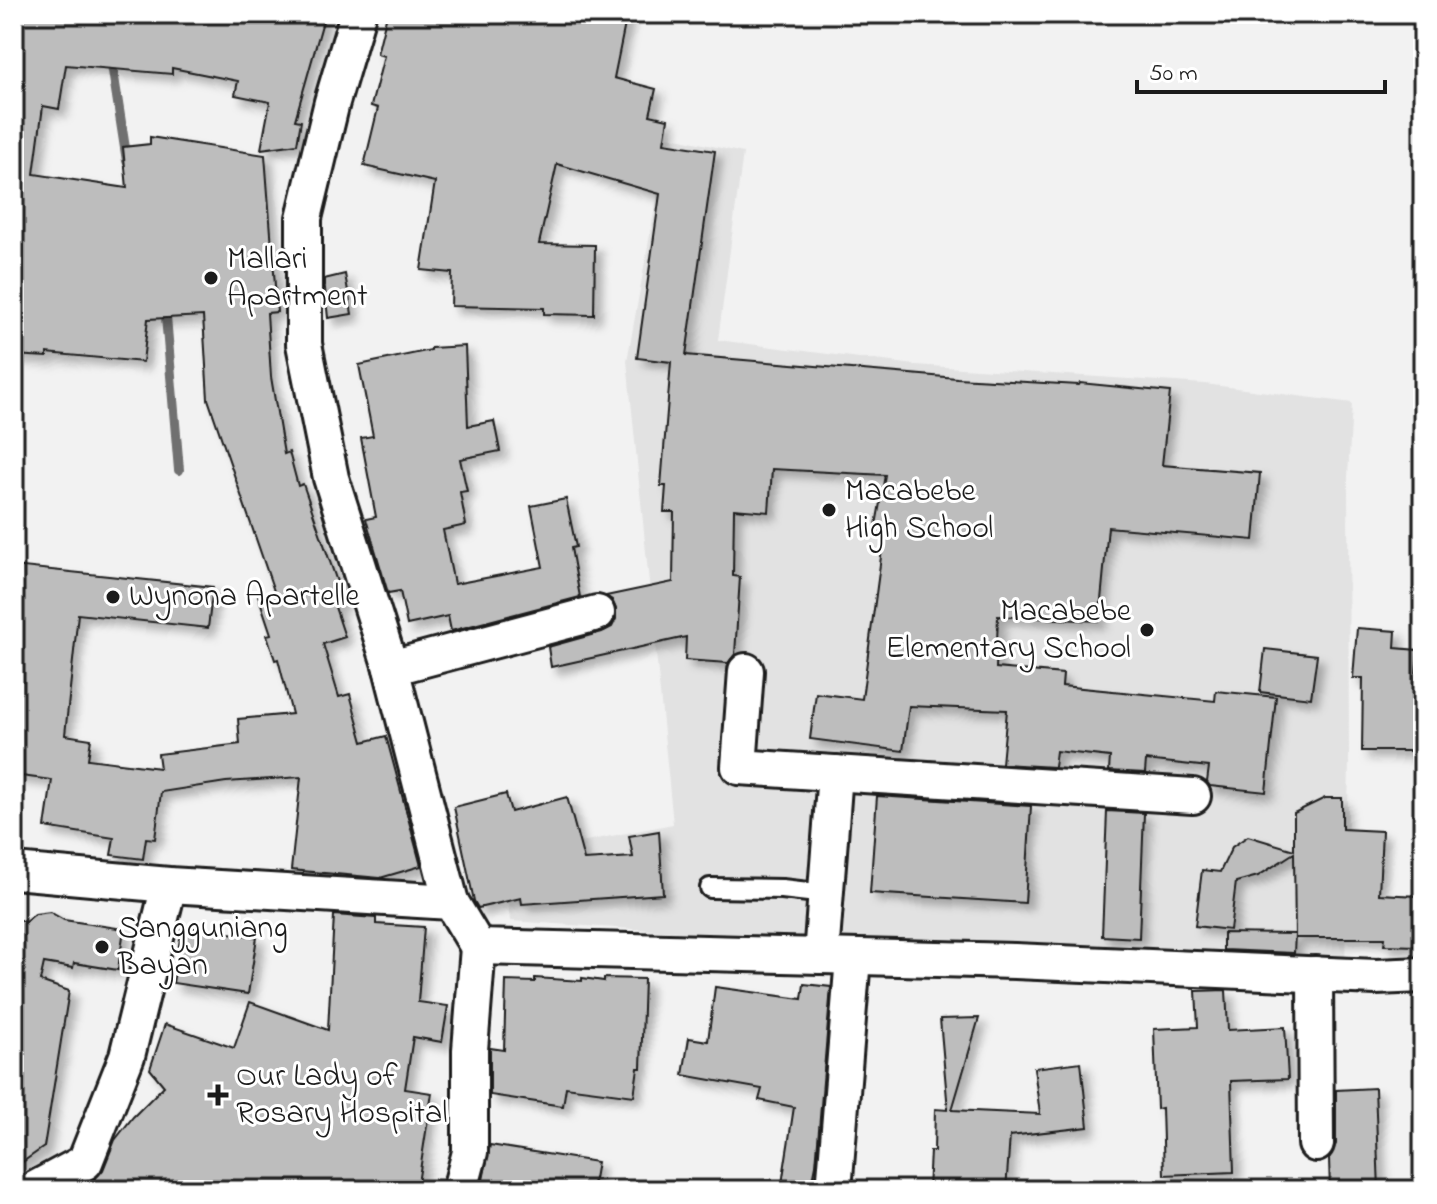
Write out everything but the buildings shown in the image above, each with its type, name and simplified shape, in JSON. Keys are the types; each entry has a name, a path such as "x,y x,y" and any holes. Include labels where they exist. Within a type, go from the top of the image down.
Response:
{"street":[{"path":"358,14 332,102 304,218 304,344 331,478 391,668 451,902 478,947 470,1050 470,1152 460,1190"},
{"path":"391,668 597,613"},
{"path":"746,671 739,767 1193,796"},
{"path":"834,1190 837,957 826,894 835,773"},
{"path":"14,871 169,885 451,902"},
{"path":"33,1190 85,1162 127,1056 169,885"},
{"path":"478,947 1015,961 1376,977 1423,975"},
{"path":"1315,974 1316,1144"}],"lane":[{"path":"710,888 782,889 826,894"}],"shaded area":[{"path":"668,136 743,153 718,340 915,365 1205,384 1352,403 1348,477 1349,761 1345,970 1106,960 510,921 504,857 673,824 627,361"}],"waterway":[{"path":"111,58 127,161"},
{"path":"165,305 179,470"}],"place":[{"name":"Mallari Apartment","path":"211,278"},
{"name":"Macabebe High School","path":"829,510"},
{"name":"Wynona Apartelle","path":"113,597"},
{"name":"Macabebe Elementary School","path":"1147,630"},
{"name":"Sangguniang Bayan","path":"102,947"},
{"name":"Our Lady of Rosary Hospital","path":"218,1095"}]}
